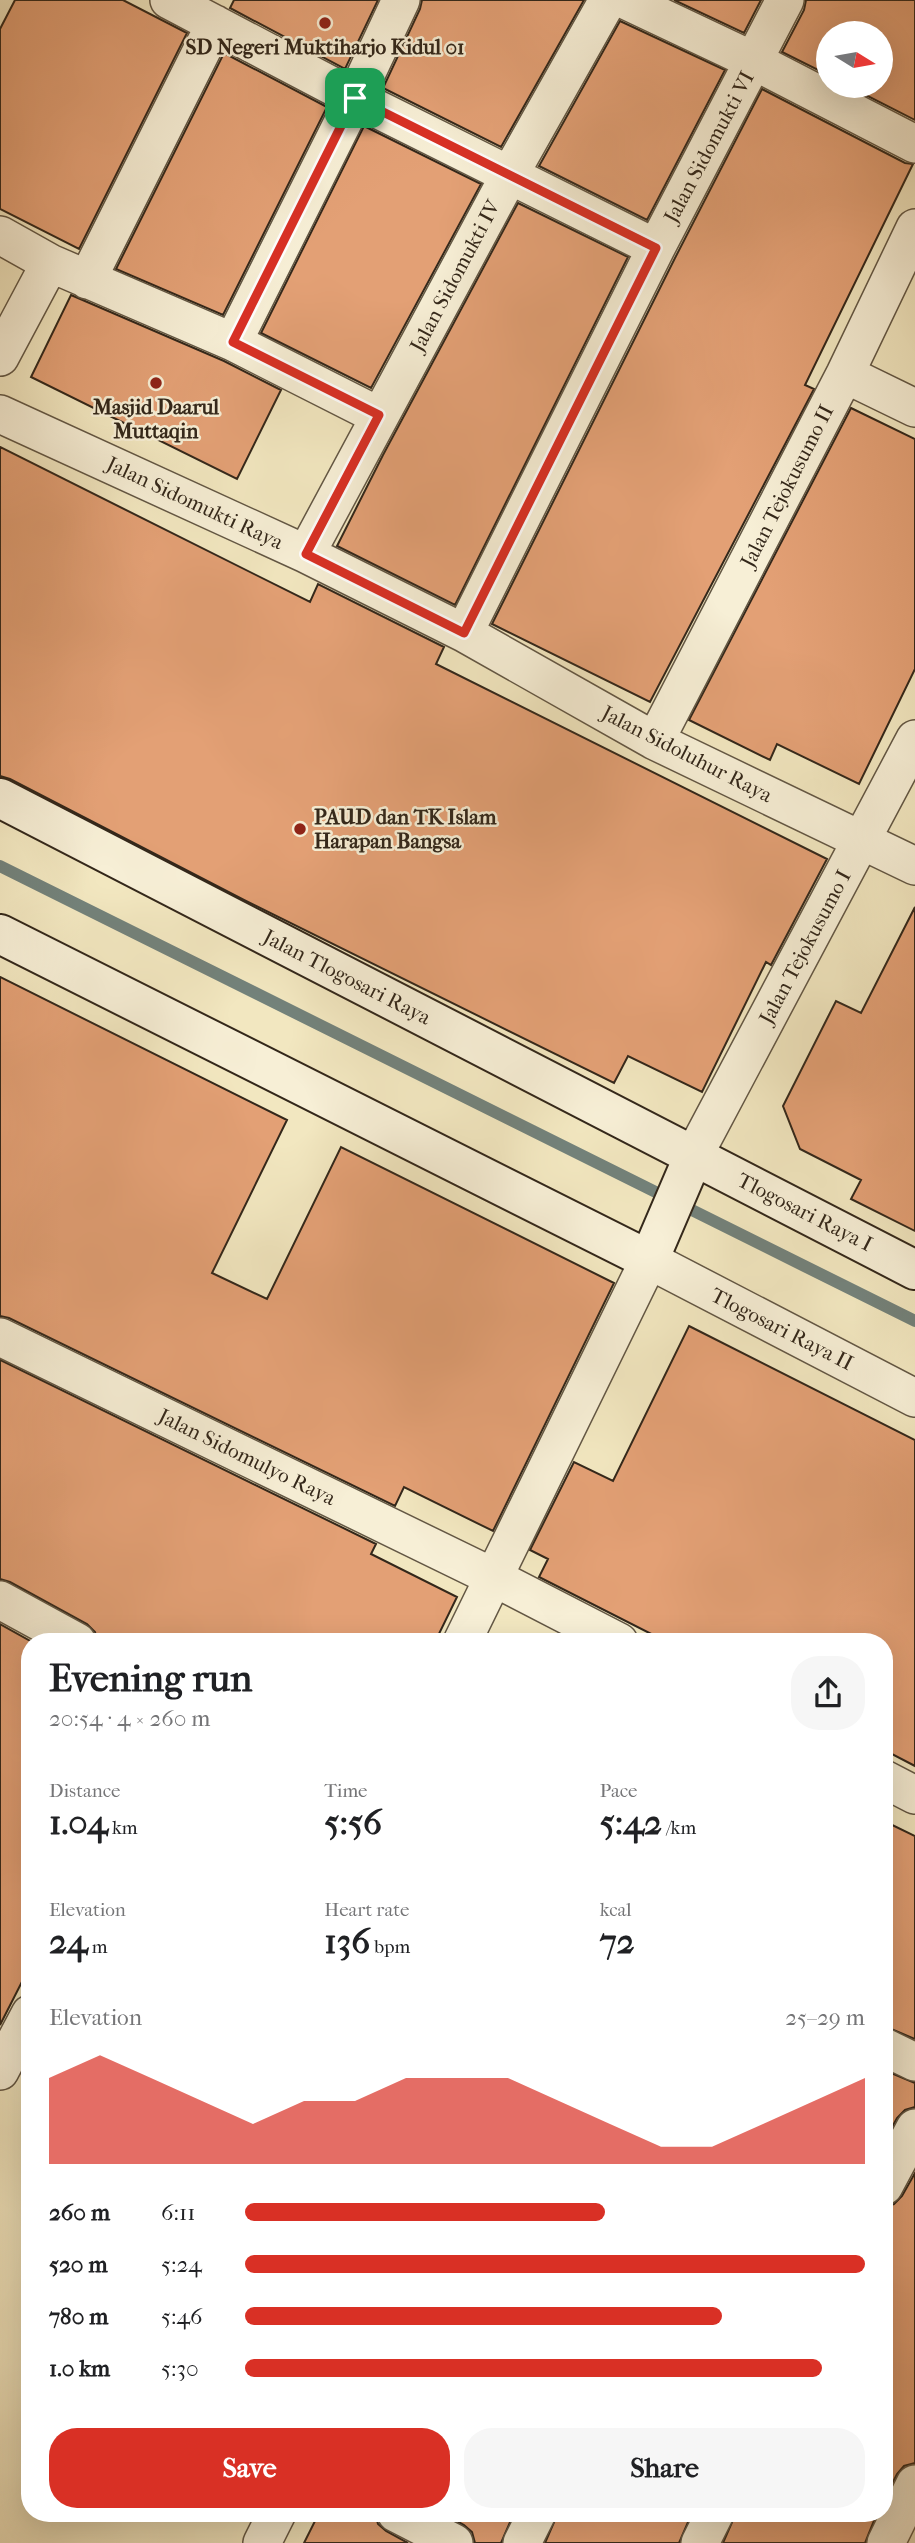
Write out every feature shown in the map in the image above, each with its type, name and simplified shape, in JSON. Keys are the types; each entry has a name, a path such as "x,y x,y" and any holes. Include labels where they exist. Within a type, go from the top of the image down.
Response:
{"street":[{"path":"169,0 355,98 656,248"},
{"path":"233,342 401,0"},
{"name":"Jalan Sidomukti IV","path":"306,554 510,174 608,0"},
{"path":"625,0 754,61 915,144"},
{"name":"Jalan Sidomukti VI","path":"464,633 656,248 785,0"},
{"path":"87,281 215,24"},
{"name":"Jalan Tejokusumo II","path":"655,741 845,374 915,228"},
{"path":"0,235 87,281 233,342 379,415"},
{"path":"0,357 50,263"},
{"path":"845,374 915,408"},
{"name":"Jalan Sidomukti Raya","path":"0,414 306,554 464,633"},
{"name":"Jalan Sidoluhur Raya","path":"464,633 655,741 915,866"},
{"name":"Jalan Tejokusumo I","path":"691,1163 915,739"},
{"name":"Jalan Tlogosari Raya","path":"0,798 691,1163"},
{"path":"0,934 652,1250"},
{"path":"466,1633 652,1250 691,1163"},
{"name":"Tlogosari Raya I","path":"691,1163 915,1270"},
{"name":"Tlogosari Raya II","path":"652,1250 915,1398"},
{"name":"Jalan Sidomulyo Raya","path":"0,1336 493,1577 601,1633"},
{"path":"0,1600 60,1633"},
{"path":"893,1784 915,1795"},
{"path":"0,2071 21,2031"},
{"path":"893,2051 915,2062"},
{"path":"893,2169 915,2128"},
{"path":"899,2531 915,2484"},
{"path":"262,2543 272,2522"},
{"path":"413,2522 454,2543"},
{"path":"522,2543 532,2522"},
{"path":"700,2543 710,2522"}],"building":[{"path":"15,0 123,0 187,33 79,249 0,209 0,29"},
{"path":"234,0 378,0 345,69 230,8"},
{"path":"422,0 584,0 501,147 383,88"},
{"path":"674,0 761,0 744,33"},
{"path":"806,0 915,0 915,120 872,98 893,98 893,21 816,21 816,69 782,52 804,10"},
{"path":"620,21 725,70 647,220 539,166"},
{"path":"224,53 327,107 223,315 116,269"},
{"path":"762,89 905,163 913,164 805,385 814,389 650,702 492,624"},
{"path":"364,126 481,184 371,388 261,333"},
{"path":"518,203 628,257 455,605 337,546"},
{"name":"Masjid Daarul Muttaqin","path":"71,295 224,361 281,390 237,479 31,377"},
{"path":"851,408 915,439 915,669 859,784 777,744 770,760 689,720"},
{"path":"0,447 310,602 318,584 444,647 436,664 827,859 771,965 766,962 702,1092 628,1056 614,1083 0,776"},
{"path":"915,907 915,1231 851,1199 861,1180 800,1149 783,1106 836,1001 861,1013"},
{"path":"0,977 287,1120 212,1273 267,1299 341,1147 614,1283 493,1531 404,1487 395,1506 0,1316"},
{"path":"689,1326 915,1440 915,1766 893,1755 893,1633 649,1633 539,1577 548,1559 530,1550 574,1462 613,1481"},
{"path":"0,1360 376,1544 371,1554 457,1597 439,1633 95,1633 87,1624 0,1579"},
{"path":"0,1624 21,1636 21,1984 0,2025"},
{"path":"893,1825 915,1836 915,2039 893,2030"},
{"path":"893,2074 915,2083 915,2107 905,2110 893,2125"},
{"path":"915,2173 915,2463 904,2466 893,2482 893,2204 902,2196"},
{"path":"314,2522 377,2522 386,2531 408,2543 304,2543"},
{"path":"458,2522 510,2522 501,2543 475,2543 472,2532"},
{"path":"554,2522 688,2522 679,2543 545,2543"},
{"path":"732,2522 873,2522 865,2543 723,2543"}],"waterway":[{"path":"0,866 915,1321"}],"place":[{"name":"SD Negeri Muktiharjo Kidul 01","path":"325,23"},
{"name":"Masjid Daarul Muttaqin","path":"156,383"},
{"name":"PAUD dan TK Islam Harapan Bangsa","path":"300,829"}],"route":[{"path":"355,98 656,248 464,633 306,554 379,415 233,342 355,98"}]}
